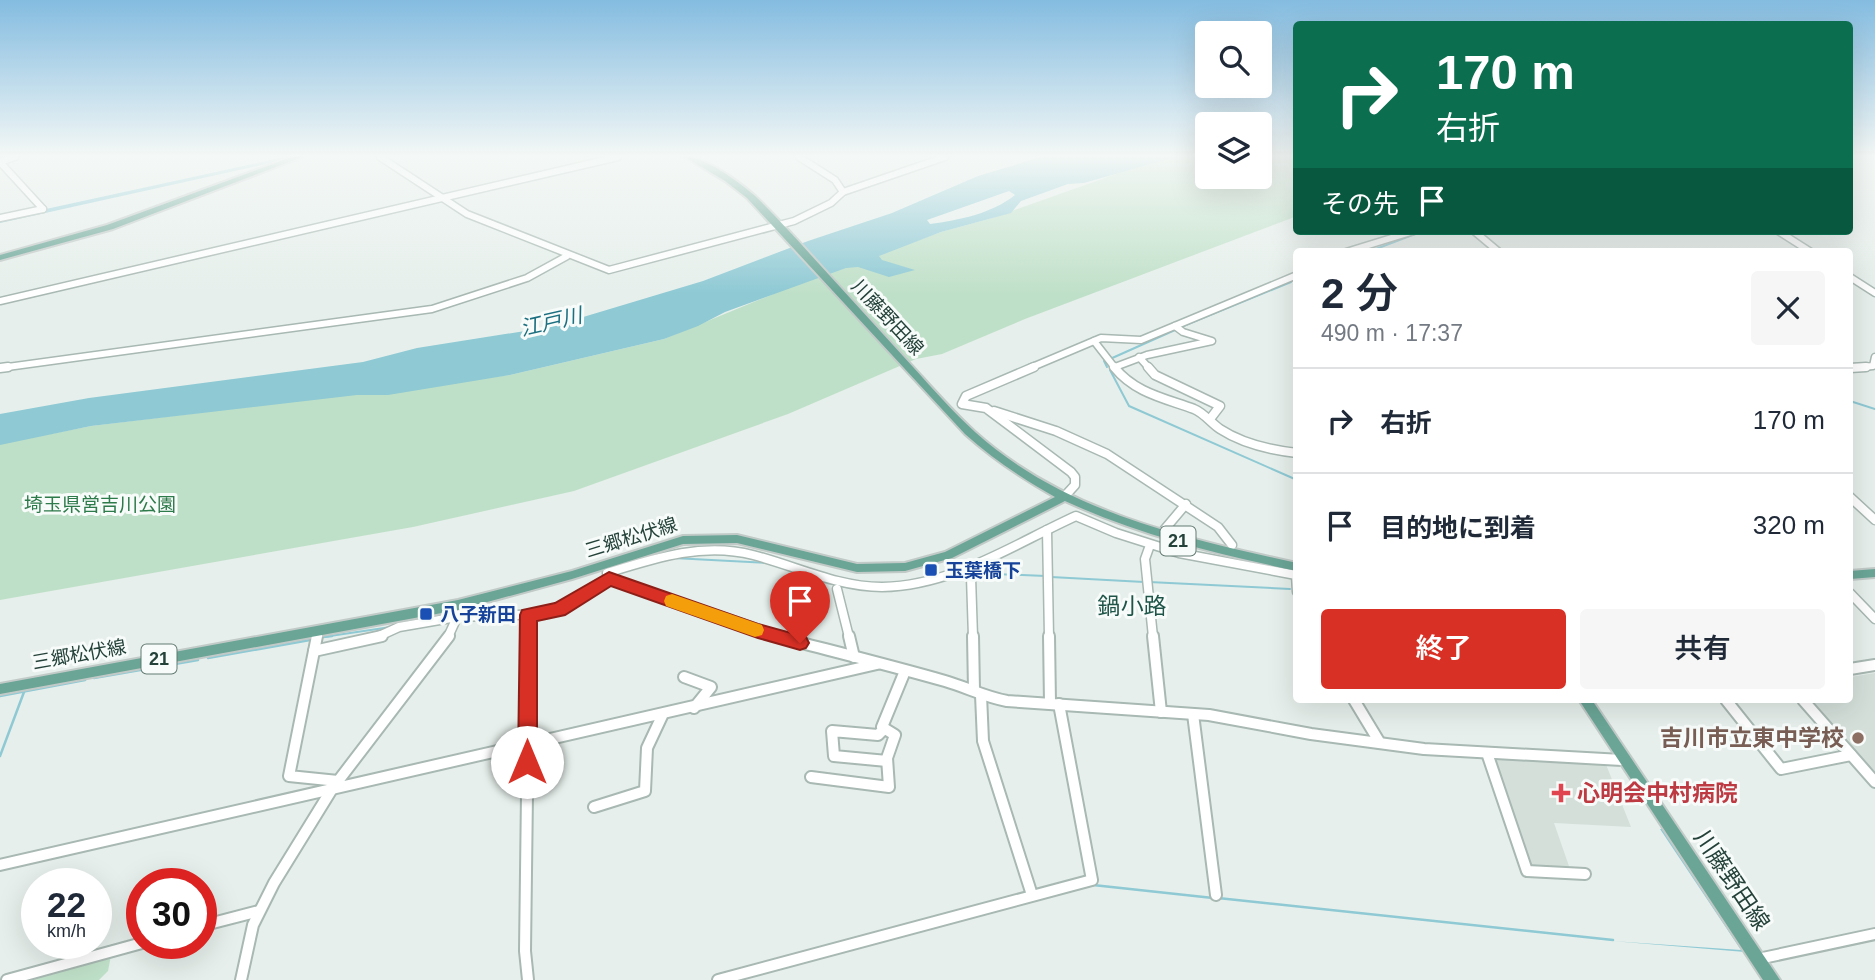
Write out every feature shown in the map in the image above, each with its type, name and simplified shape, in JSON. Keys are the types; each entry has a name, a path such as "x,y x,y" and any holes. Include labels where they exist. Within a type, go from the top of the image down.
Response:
{"main road":[{"path":"0,258 110,227 175,203"},
{"name":"川藤野田線","path":"756,203 956,419 992,452 1065,497"},
{"name":"21","path":"1065,497 1151,533 1293,566"},
{"name":"三郷松伏線","path":"0,689 318,632 458,611 607,572 683,540 717,538 755,542 858,568 905,567 948,555 1065,497"},
{"path":"1853,575 1875,573"},
{"name":"川藤野田線","path":"1587,703 1622,760 1772,980"}],"street":[{"path":"0,218 43,209 37,203"},
{"path":"0,301 421,203"},
{"path":"449,203 467,214 567,256 609,270 778,227 829,203"},
{"path":"1359,248 1401,235"},
{"path":"1479,235 1494,248"},
{"path":"1784,235 1805,248"},
{"path":"0,368 432,309 527,278 567,256"},
{"path":"1232,545 1226,534 1186,504 1099,450 1055,431 962,402 974,391 1094,341 1107,337 1137,341 1293,277"},
{"path":"1853,279 1875,293"},
{"path":"1115,367 1139,357 1212,341 1183,332 1175,326"},
{"path":"1094,341 1130,383 1172,405 1194,410 1228,434 1259,448 1293,452"},
{"path":"1139,357 1155,375 1220,407 1210,419"},
{"path":"1853,368 1874,367 1875,357"},
{"path":"986,408 1071,472 1075,477 1074,485 1065,497"},
{"path":"1853,500 1875,520"},
{"path":"1164,530 1186,504"},
{"path":"314,651 379,637 399,627 458,611 528,615 559,610 607,572 681,552 717,550 752,554 810,574 859,586 922,584 966,570 1076,516 1154,544 1293,574"},
{"path":"718,980 1092,880 1055,704 1047,530"},
{"path":"1154,544 1145,559 1161,712"},
{"path":"966,570 971,577 977,692 983,741 1032,895"},
{"path":"607,572 758,631 1007,701 1193,714 1380,743 1487,753 1622,760"},
{"path":"837,589 854,657"},
{"path":"1853,596 1875,619"},
{"path":"241,980 253,925 259,911 335,785 419,681 455,626 458,611"},
{"path":"528,615 525,951 528,980"},
{"path":"318,632 289,776 335,785"},
{"path":"0,865 335,785 662,716 880,664"},
{"path":"1853,669 1875,665"},
{"path":"884,729 882,727 905,671"},
{"path":"684,677 711,687 694,708"},
{"path":"1356,703 1380,743"},
{"path":"1728,703 1781,769 1851,755"},
{"path":"1806,703 1875,782"},
{"path":"1193,714 1216,895"},
{"path":"594,807 645,790 647,748 662,716"},
{"path":"884,729 878,735 832,730 834,756 887,761"},
{"path":"811,778 889,787 887,761 895,735 884,729"},
{"path":"1487,753 1527,871 1585,874"},
{"path":"217,922 259,911"},
{"path":"1758,959 1875,934"},
{"path":"7,980 126,947"}],"shaded area":[{"name":"吉川市立東中学校","path":"1875,673 1875,776 1812,703 1853,703 1853,677"},
{"name":"心明会中村病院","path":"1492,757 1605,762 1631,827 1554,823 1570,869 1530,866"}],"green space":[{"name":"埼玉県営吉川公園","path":"1035,203 1293,203 1293,218 1025,319 942,354 916,359 788,414 574,491 413,527 0,600 0,444 91,426 510,375 664,339 800,283 941,232"},
{"path":"96,959 110,959 108,971 99,980 20,980"}],"water":[{"path":"75,203 92,203 0,223 0,219"},
{"path":"916,203 976,203 927,220 930,224 974,215 1005,203 1020,203 1011,213 941,232 879,256 882,260 915,270 889,277 858,267 846,268 725,312 664,339 510,375 388,395 357,395 91,426 0,445 0,414 89,398 363,362 417,348 550,327 703,281"},
{"path":"1660,829 1745,952 1612,941 1741,950"}],"waterway":[{"path":"1378,248 1413,235"},
{"path":"1181,327 1291,282"},
{"path":"1110,359 1175,330"},
{"path":"1104,361 1107,367"},
{"path":"1110,370 1129,406 1293,478"},
{"path":"1853,402 1875,409"},
{"path":"673,558 769,563"},
{"path":"794,572 845,587"},
{"path":"971,573 1046,576"},
{"path":"910,588 966,575"},
{"path":"1051,577 1144,582"},
{"path":"1149,582 1290,589"},
{"path":"332,636 323,637 391,627"},
{"path":"208,658 310,640"},
{"path":"94,678 198,660"},
{"path":"0,696 85,680"},
{"path":"0,756 24,692"},
{"path":"1093,885 1213,898"},
{"path":"1218,898 1613,940"}],"slow traffic":[{"path":"672,601 755,630"}],"place":[{"name":"玉葉橋下","path":"931,570"},
{"name":"八子新田","path":"426,614"},
{"name":"吉川市立東中学校","path":"1858,738"},
{"name":"心明会中村病院","path":"1561,793"}],"district":[{"name":"鍋小路","path":"1132,606"}],"route":[{"path":"527,762 528,615 559,610 609,578 758,631 800,643"}],"water label":[{"name":"江戸川","path":"551,322"}]}
